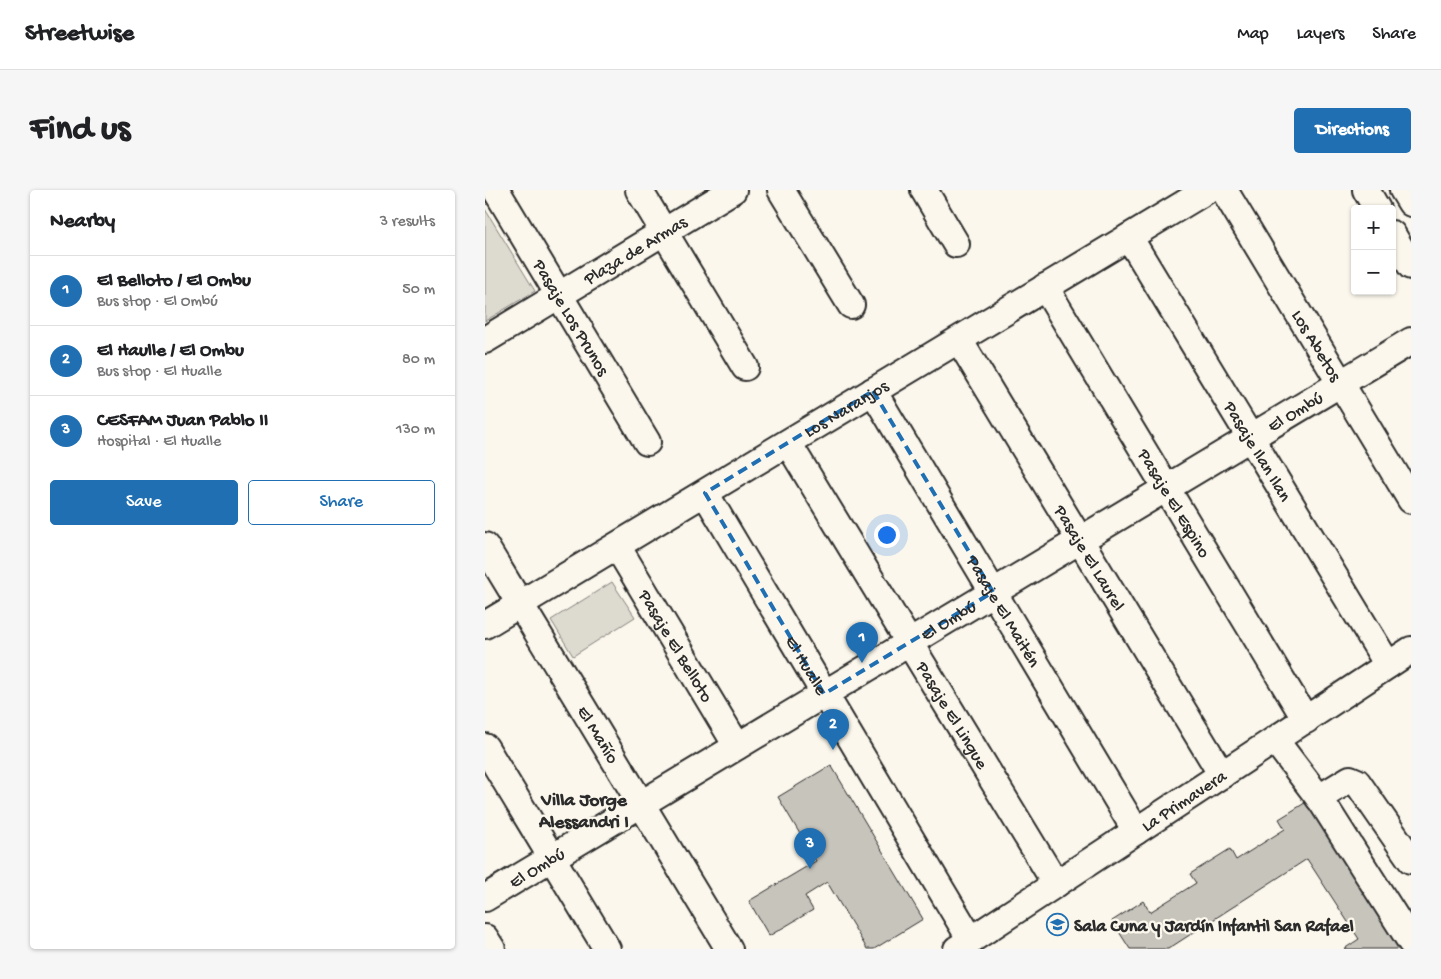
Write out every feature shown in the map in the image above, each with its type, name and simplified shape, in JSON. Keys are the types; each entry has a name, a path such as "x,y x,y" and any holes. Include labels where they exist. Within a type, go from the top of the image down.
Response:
{"street":[{"name":"Pasaje Los Prunos","path":"496,190 647,442"},
{"path":"639,190 745,367"},
{"name":"Plaza de Armas","path":"485,340 733,190"},
{"path":"781,190 851,305"},
{"path":"924,190 956,244"},
{"name":"Los Naranjos","path":"485,625 1207,190"},
{"name":"Los Abetos","path":"1224,190 1411,500"},
{"path":"1366,190 1375,205"},
{"path":"1403,190 1411,203"},
{"name":"Pasaje Ilan Ilan","path":"1129,237 1388,665"},
{"path":"1396,241 1411,266"},
{"name":"Pasaje El Espino","path":"1045,288 1306,720"},
{"name":"Pasaje El Laurel","path":"959,340 1222,775"},
{"name":"El Ombú","path":"485,898 1411,340"},
{"name":"Pasaje El Maitén","path":"873,391 1136,831"},
{"name":"Pasaje El Lingue","path":"788,443 1056,884"},
{"name":"El Hualle","path":"705,493 825,694 964,944"},
{"name":"El Mañío","path":"485,546 729,949"},
{"name":"Pasaje El Belloto","path":"617,546 737,746"},
{"name":"La Primavera","path":"964,944 1411,650"},
{"path":"1275,740 1319,798 1411,942"},
{"path":"485,747 607,949"},
{"path":"1319,798 1350,779 1357,782 1411,860"},
{"path":"485,938 492,949"}],"highlighted area":[{"path":"873,391 993,592 824,694 705,493"}],"shaded area":[{"path":"485,209 535,291 485,321"},
{"path":"612,582 635,617 573,656 551,620"}],"building":[{"path":"831,765 923,919 874,949 867,949 827,882 805,896 813,910 769,936 749,901 816,861 778,797"},
{"path":"1308,801 1403,949 1344,949 1359,939 1307,859 1168,949 1130,949 1112,921 1143,901 1150,912 1196,883 1190,874 1230,849 1236,860 1285,829 1279,819"}],"place":[{"name":"El Belloto / El Ombu","path":"862,663"},
{"name":"El Haulle / El Ombu","path":"833,750"},
{"name":"CESFAM Juan Pablo II","path":"810,869"},
{"name":"Sala Cuna y Jardín Infantil San Rafael","path":"1058,925"}],"district":[{"name":"Villa Jorge Alessandri I","path":"584,809"}]}
